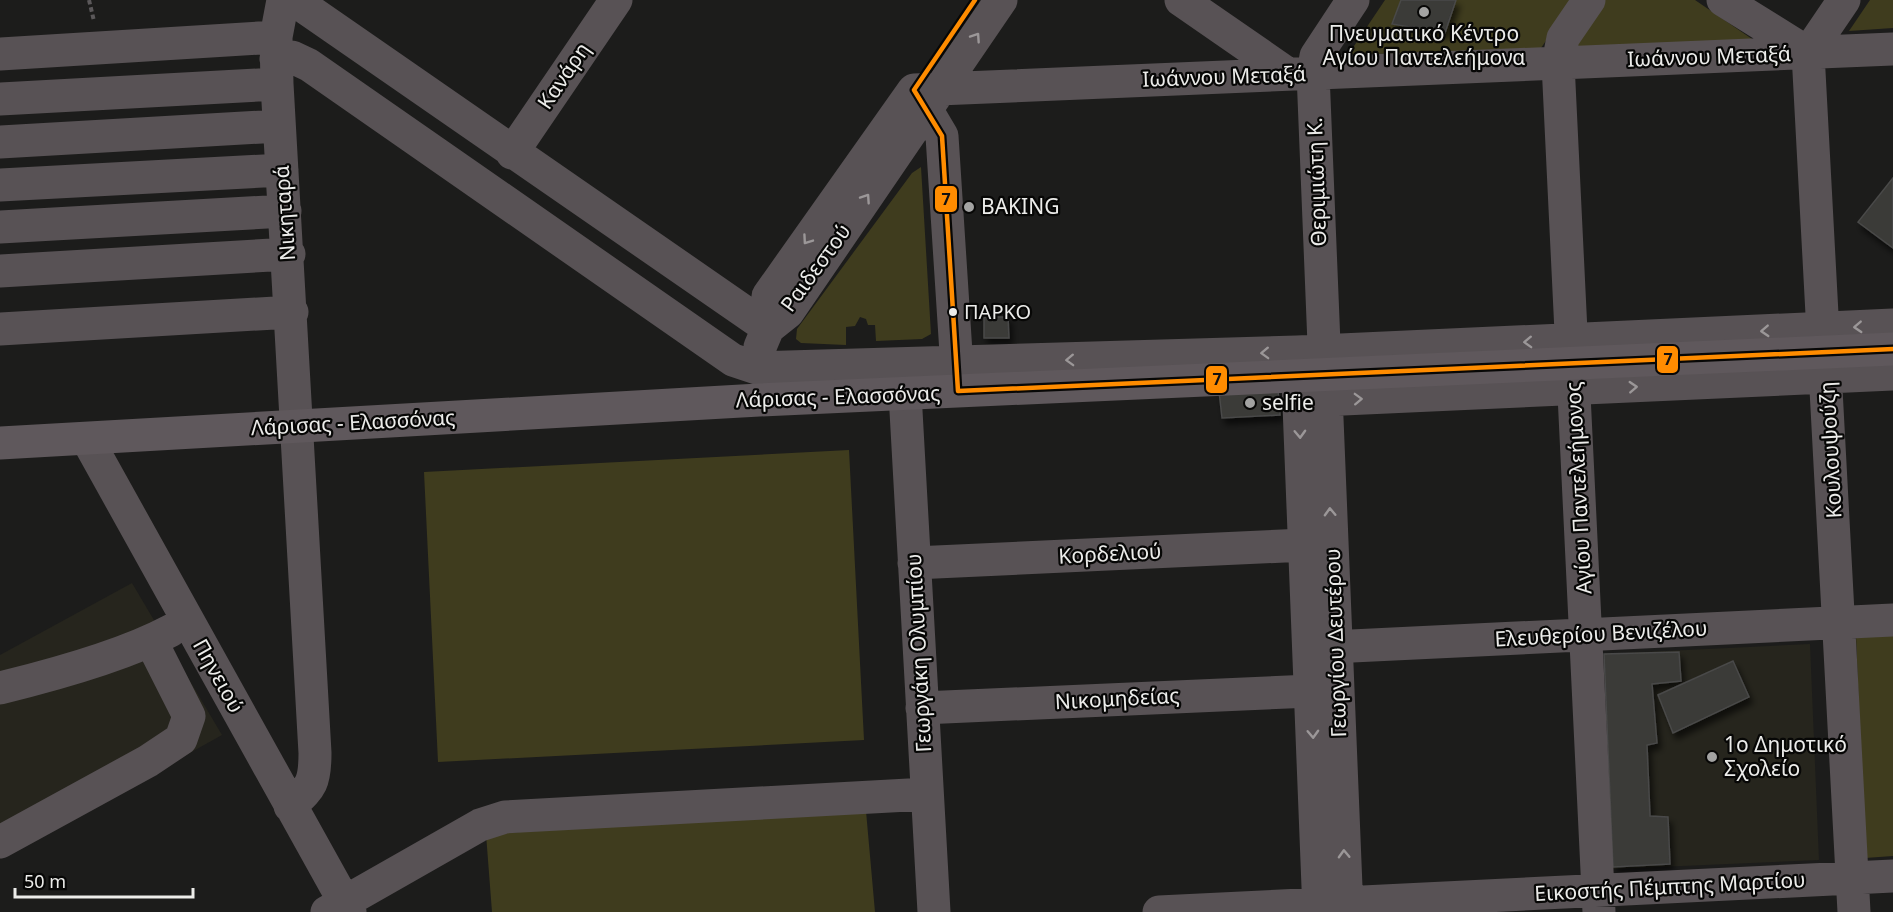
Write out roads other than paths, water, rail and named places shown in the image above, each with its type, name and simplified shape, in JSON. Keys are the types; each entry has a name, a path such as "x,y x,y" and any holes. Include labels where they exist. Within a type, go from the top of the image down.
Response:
{"highway":[{"name":"Λάρισας - Ελασσόνας","path":"0,443 298,427 758,384 905,393 957,377 1312,376 1893,349"}],"street":[{"name":"Νικηταρά","path":"283,0 276,60 289,254 315,772 307,793 290,806"},
{"path":"294,0 768,328 758,352 758,384"},
{"name":"Κανάρη","path":"512,153 616,0"},
{"name":"Ραιδεστού","path":"927,96 975,0"},
{"name":"Ραιδεστού","path":"768,328 788,312 927,96 1001,0"},
{"path":"1181,0 1300,73"},
{"name":"Θεριμιώτη Κ.","path":"1312,376 1300,73 1316,56 1353,0"},
{"name":"Αγίου Παντελεήμονος","path":"1589,0 1563,38 1558,63 1599,901"},
{"path":"1723,0 1808,52 1844,0"},
{"name":"Ιωάννου Μεταξά","path":"927,96 1300,73 1893,49"},
{"name":"Κουλουψούζη","path":"1808,52 1854,912"},
{"path":"0,54 276,60"},
{"path":"0,99 292,57 309,65 733,360 758,384 957,377 942,136 927,96"},
{"path":"0,141 279,126"},
{"path":"0,185 282,170"},
{"path":"0,227 285,211"},
{"path":"0,270 289,254"},
{"path":"0,329 292,312"},
{"path":"1825,353 1893,325"},
{"path":"1825,353 1893,374"},
{"name":"Γεωργίου Δευτέρου","path":"1312,376 1305,545 1323,647 1311,691 1333,908"},
{"name":"Γεωργίου Δευτέρου","path":"1312,376 1333,908"},
{"name":"Γεωργάκη Ολυμπίου","path":"905,393 934,912"},
{"name":"Πηνειού","path":"87,439 290,806 340,909"},
{"name":"Κορδελιού","path":"914,563 1305,545"},
{"name":"Ελευθερίου Βενιζέλου","path":"1323,647 1893,620"},
{"path":"0,688 33,680 152,641 188,621"},
{"path":"0,842 148,761 181,739 189,717 152,641"},
{"name":"Νικομηδείας","path":"922,708 1311,691"},
{"path":"340,909 480,825 505,817 927,794"},
{"name":"Εικοστής Πέμπτης Μαρτίου","path":"1159,912 1599,901 1893,876"}],"place":[{"name":"Πνευματικό Κέντρο Αγίου Παντελεήμονα","path":"1424,12"},
{"name":"BAKING","path":"969,207"},
{"name":"ΠΑΡΚΟ","path":"953,312"},
{"name":"selfie","path":"1250,403"},
{"name":"1o Δημοτικό Σχολείο","path":"1712,757"}]}
